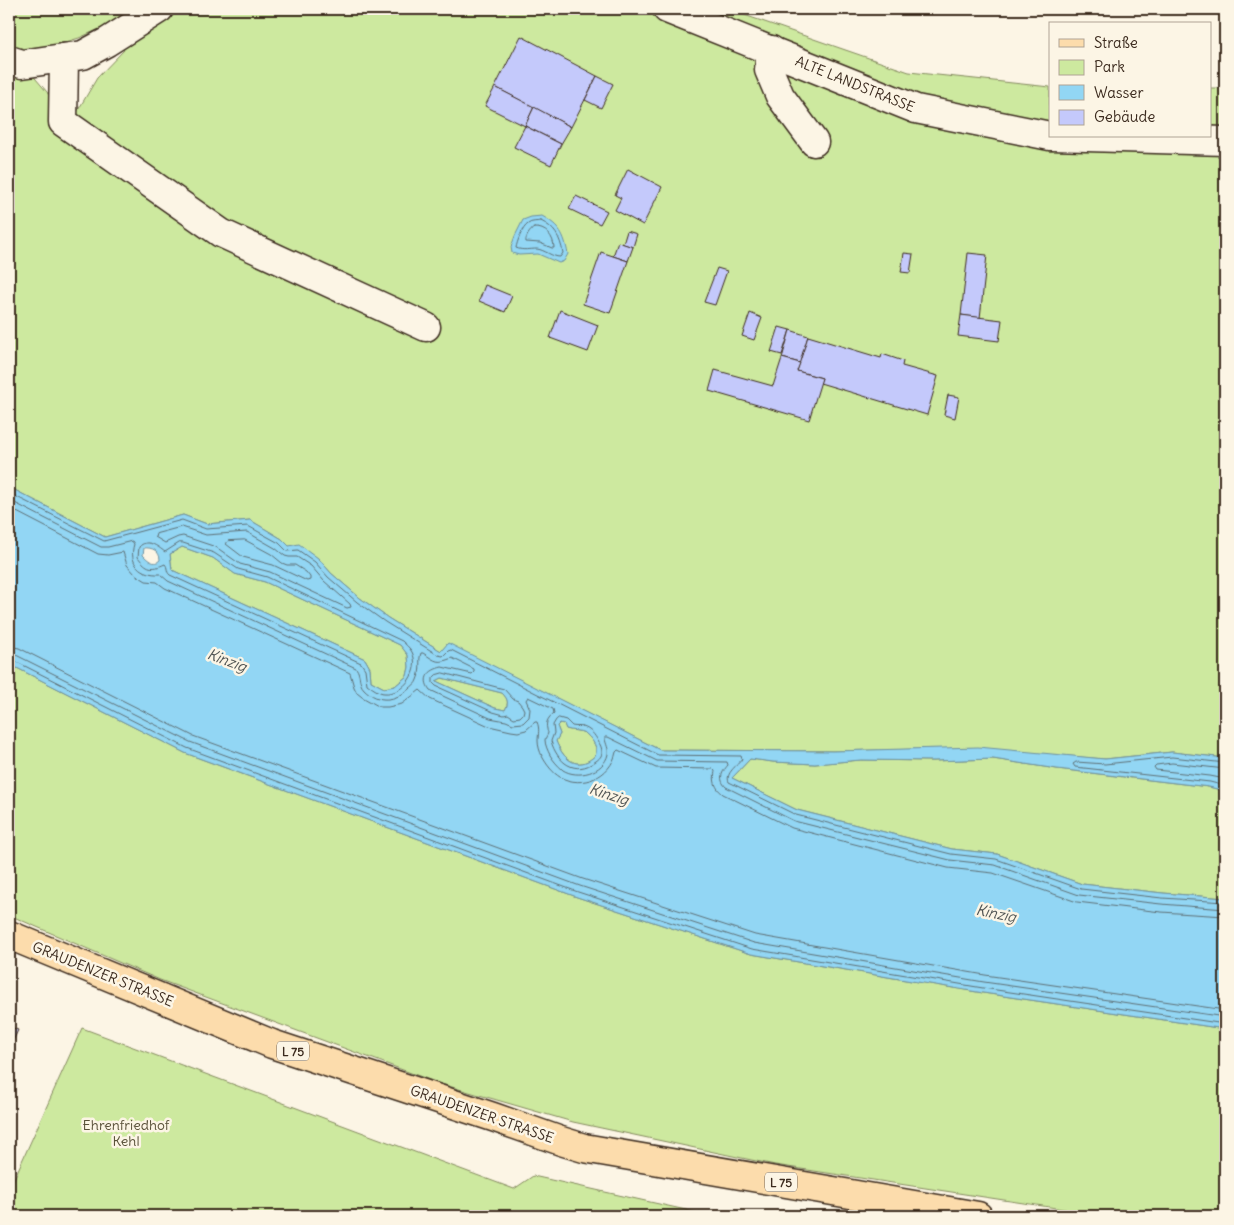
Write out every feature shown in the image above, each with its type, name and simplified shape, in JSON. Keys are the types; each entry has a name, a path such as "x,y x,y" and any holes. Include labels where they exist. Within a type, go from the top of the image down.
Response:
{"main road":[{"name":"GRAUDENZER STRASSE","path":"9,936 272,1044 584,1148 978,1216"}],"street":[{"path":"9,60 22,64 83,54 107,42 159,9"},
{"name":"ALTE LANDSTRASSE","path":"667,9 916,109 1049,136"},
{"path":"771,50 769,70 780,96 814,142"},
{"path":"64,58 63,122 221,233 426,327"},
{"name":"ALTE LANDSTRASSE","path":"1121,138 1225,141"}],"green space":[{"path":"9,9 727,9 909,72 1049,87 1049,138 1212,138 1212,88 1225,88 1225,758 1172,752 1105,759 969,748 833,751 660,750 448,644 441,651 360,598 331,573 318,558 289,546 282,539 250,520 207,524 183,515 105,537 9,487","holes":["97,30 124,50 97,78 67,129 47,92 30,72 36,51 79,38"]},
{"path":"182,547 213,558 235,574 265,582 400,645 408,655 409,667 407,676 395,686 384,688 371,681 370,668 365,659 172,570 170,554"},
{"path":"9,664 185,753 577,897 751,954 983,993 1225,1029 1225,1216 1114,1216 1056,1208 775,1165 573,1122 438,1083 160,980 9,915"},
{"path":"442,678 502,693 507,701 505,710 495,708 436,681"},
{"path":"559,723 564,724 566,729 585,733 596,747 594,756 582,763 572,762 568,759 556,741 560,734 557,726"},
{"path":"750,759 815,764 861,760 933,761 993,759 1057,769 1209,787 1225,791 1225,898 1082,884 997,854 952,849 797,810 732,778"},
{"name":"Ehrenfriedhof Kehl","path":"82,1028 514,1189 533,1176 713,1216 9,1216 9,1190"}],"water":[{"path":"542,216 553,223 563,236 568,254 564,261 559,263 538,254 519,255 512,253 511,247 523,220"},
{"name":"Kinzig","path":"9,487 105,537 183,515 207,524 250,520 282,539 289,546 299,544 318,558 331,573 360,598 441,651 448,643 660,750 833,751 978,747 1105,759 1172,752 1225,758 1225,791 1209,787 1057,769 993,759 933,761 861,760 815,764 750,759 732,778 797,810 952,849 997,854 1082,884 1225,898 1225,1029 983,993 751,954 577,897 185,753 9,664","holes":["182,547 213,558 235,574 265,582 400,645 408,655 409,667 407,676 395,686 384,688 371,681 370,668 365,659 172,570 170,554","144,548 150,548 157,552 160,560 153,562 143,555","442,678 502,693 506,697 506,708 505,710 495,708 436,681","560,723 564,724 566,729 585,733 595,745 595,755 582,763 572,762 568,759 556,741 560,734 557,726"]}],"building":[{"path":"521,36 597,76 571,127 495,87"},
{"path":"597,76 613,84 601,108 585,100"},
{"path":"495,87 534,107 525,126 485,106"},
{"path":"534,107 571,127 561,144 525,126"},
{"path":"525,126 561,144 551,165 514,147"},
{"path":"628,169 662,187 643,225 615,210 621,198 615,195"},
{"path":"576,196 607,211 600,224 569,209"},
{"path":"627,231 637,234 633,247 623,244"},
{"path":"618,242 633,247 628,261 613,256"},
{"path":"601,252 628,261 610,313 583,304"},
{"path":"904,253 913,254 910,273 901,272"},
{"path":"968,253 987,255 980,318 961,315"},
{"path":"717,268 727,271 715,305 704,302"},
{"path":"485,285 512,296 505,312 479,301"},
{"path":"560,310 598,325 588,352 550,338"},
{"path":"750,313 762,318 754,340 742,336"},
{"path":"961,315 1002,320 999,341 958,336"},
{"path":"779,327 790,330 782,355 771,352"},
{"path":"790,330 808,336 800,363 782,358"},
{"path":"808,336 881,358 882,354 903,361 902,366 938,376 927,415 820,383 822,378 797,371"},
{"path":"782,358 800,363 797,371 822,378 809,420 709,391 715,370 773,386"},
{"path":"948,395 959,397 955,418 944,415"},
{"path":"9,1026 18,1030 9,1050"}]}
